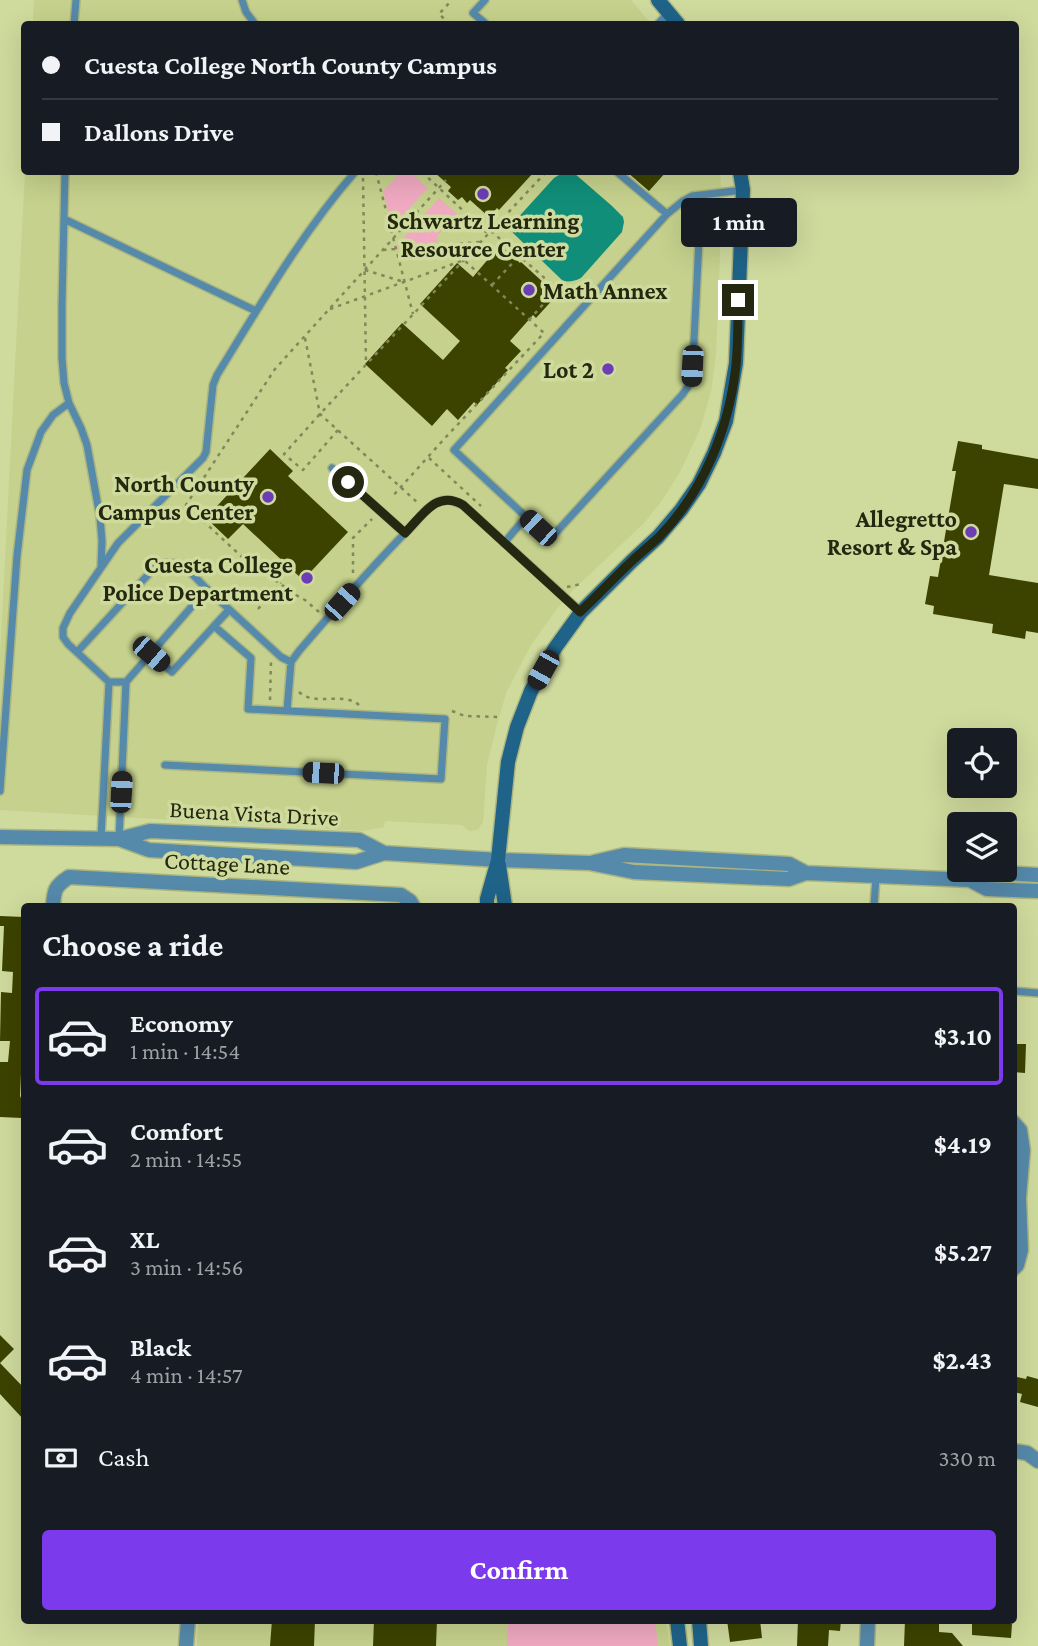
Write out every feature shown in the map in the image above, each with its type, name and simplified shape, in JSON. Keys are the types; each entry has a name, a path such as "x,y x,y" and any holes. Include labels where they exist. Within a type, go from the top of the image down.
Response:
{"street":[{"path":"658,0 673,19"},
{"path":"487,903 498,860 509,762 517,727 531,691 555,648 580,612 658,537 681,510 699,484 726,421 736,363 743,190 740,175"},
{"name":"Buena Vista Drive","path":"119,839 150,831 359,840 384,853"},
{"name":"Buena Vista Drive","path":"0,837 119,839 149,850 356,862 384,853 589,863 634,872 789,879 806,873 947,879"},
{"path":"498,860 505,903"},
{"name":"Buena Vista Drive","path":"1017,874 1038,875"},
{"name":"Cottage Lane","path":"53,903 54,891 59,883 69,877 401,895 411,903"},
{"name":"Buena Vista Drive","path":"974,882 987,889 1038,891"},
{"path":"1017,1127 1023,1150 1019,1198 1021,1250 1017,1265"},
{"path":"1017,1452 1027,1453 1038,1461"},
{"path":"186,1646 188,1624"},
{"path":"677,1624 680,1646"},
{"path":"699,1624 701,1646"},
{"path":"867,1624 867,1646"}],"lane":[{"path":"74,21 76,0"},
{"path":"242,0 253,21"},
{"path":"482,21 473,13 485,0"},
{"path":"65,175 62,358 64,383 69,403 87,445 103,541 101,567"},
{"path":"126,682 109,682 63,637 63,628 70,613 118,543 203,458 206,452 213,385 217,374 334,195 352,175"},
{"path":"621,175 667,214"},
{"path":"683,201 699,240 692,381 682,396 550,538 454,450 667,214 683,201 692,196 743,190"},
{"path":"64,219 256,311"},
{"path":"0,792 17,556 27,470 41,432 53,415 69,403"},
{"path":"332,468 405,533"},
{"path":"288,711 291,662 405,533 439,501 456,501 463,505 580,612"},
{"path":"504,543 526,517"},
{"path":"77,652 157,565 174,562 183,567 281,657 291,662"},
{"path":"119,839 126,682 207,589"},
{"path":"151,654 172,672 229,610"},
{"path":"166,765 441,779 445,719 248,709 251,658 214,626"},
{"path":"101,838 109,682"},
{"path":"874,903 876,877"},
{"path":"1017,991 1038,993"}],"path":[{"path":"446,21 439,15 452,0"},
{"path":"363,175 366,364"},
{"path":"377,175 413,314"},
{"path":"425,175 580,310"},
{"path":"338,430 303,470 284,454 543,175"},
{"path":"321,615 305,600 241,556 186,505 275,369 446,180"},
{"path":"383,250 480,242"},
{"path":"492,285 519,256"},
{"path":"330,309 464,260"},
{"path":"391,498 544,333 464,260"},
{"path":"365,270 404,282"},
{"path":"530,320 557,289"},
{"path":"304,337 320,414 421,505"},
{"path":"428,457 485,509"},
{"path":"354,573 354,538 372,519"},
{"path":"258,609 281,583"},
{"path":"263,655 272,662 269,710"},
{"path":"298,685 300,693 308,698 352,699 360,706"},
{"path":"451,710 465,716 501,717"}],"shaded area":[{"path":"34,0 631,0 648,21 33,21"},
{"path":"25,175 720,175 722,205 716,355 711,391 701,427 680,472 663,499 644,523 571,592 531,645 506,693 497,724 487,765 483,822 478,830 469,831 462,825 385,821 384,827 363,831 0,810 0,657"},
{"path":"398,175 413,175 428,188 392,227 383,191"},
{"path":"439,198 457,214 437,236 438,242 398,247 397,245"},
{"path":"198,1624 666,1624 670,1646 197,1646"},
{"path":"508,1624 655,1624 658,1646 507,1646"}],"water":[{"path":"559,175 576,175 623,217 622,232 581,278 575,281 563,281 512,229 514,222"}],"building":[{"name":"Schwartz Learning Resource Center","path":"437,175 531,175 489,217 470,200 467,203 462,197 458,200 448,191 451,187"},
{"path":"630,175 663,175 649,191"},
{"path":"500,245 557,295 536,318 533,315 510,341 521,351 477,405 474,402 458,420 447,409 432,426 365,364 402,323 443,360 460,341 420,304 457,263 473,277"},
{"name":"Allegretto Resort & Spa","path":"958,441 982,445 982,449 1038,459 1038,489 1004,484 989,575 1038,583 1038,633 1026,631 1025,639 992,633 993,624 933,614 934,606 925,604 930,576 938,577 956,471 952,471"},
{"name":"North County Campus Center","path":"270,449 293,471 288,476 348,532 303,580 243,524 228,539 206,518"},
{"path":"0,916 21,917 21,1118 0,1117 0,1062 8,1062 10,1041 0,1041 1,992 12,993 13,972 2,971 4,926 0,926"},
{"path":"1017,1044 1026,1044 1025,1073 1017,1072"},
{"path":"0,1335 14,1349 0,1363"},
{"path":"0,1363 21,1385 21,1417 0,1394"},
{"path":"1027,1376 1038,1379 1038,1407 1020,1402 1022,1394 1017,1393 1017,1377 1026,1379"},
{"path":"272,1624 315,1624 314,1646 270,1646"},
{"path":"374,1624 437,1624 436,1646 373,1646"},
{"path":"728,1624 760,1624 762,1638 730,1642"},
{"path":"798,1624 841,1624 840,1631 829,1630 828,1646 797,1646"},
{"path":"905,1624 939,1624 939,1632 952,1633 963,1646 904,1646"},
{"path":"972,1624 1012,1624 1011,1638 972,1635"}],"place":[{"name":"Schwartz Learning Resource Center","path":"483,194"},
{"name":"Math Annex","path":"529,290"},
{"name":"Lot 2","path":"608,369"},
{"name":"North County Campus Center","path":"268,497"},
{"name":"Allegretto Resort & Spa","path":"971,532"},
{"name":"Cuesta College Police Department","path":"307,578"}],"route":[{"path":"348,482 405,533 431,506 439,501 456,501 580,612 658,537 699,484 726,421 736,363 738,300"}]}
